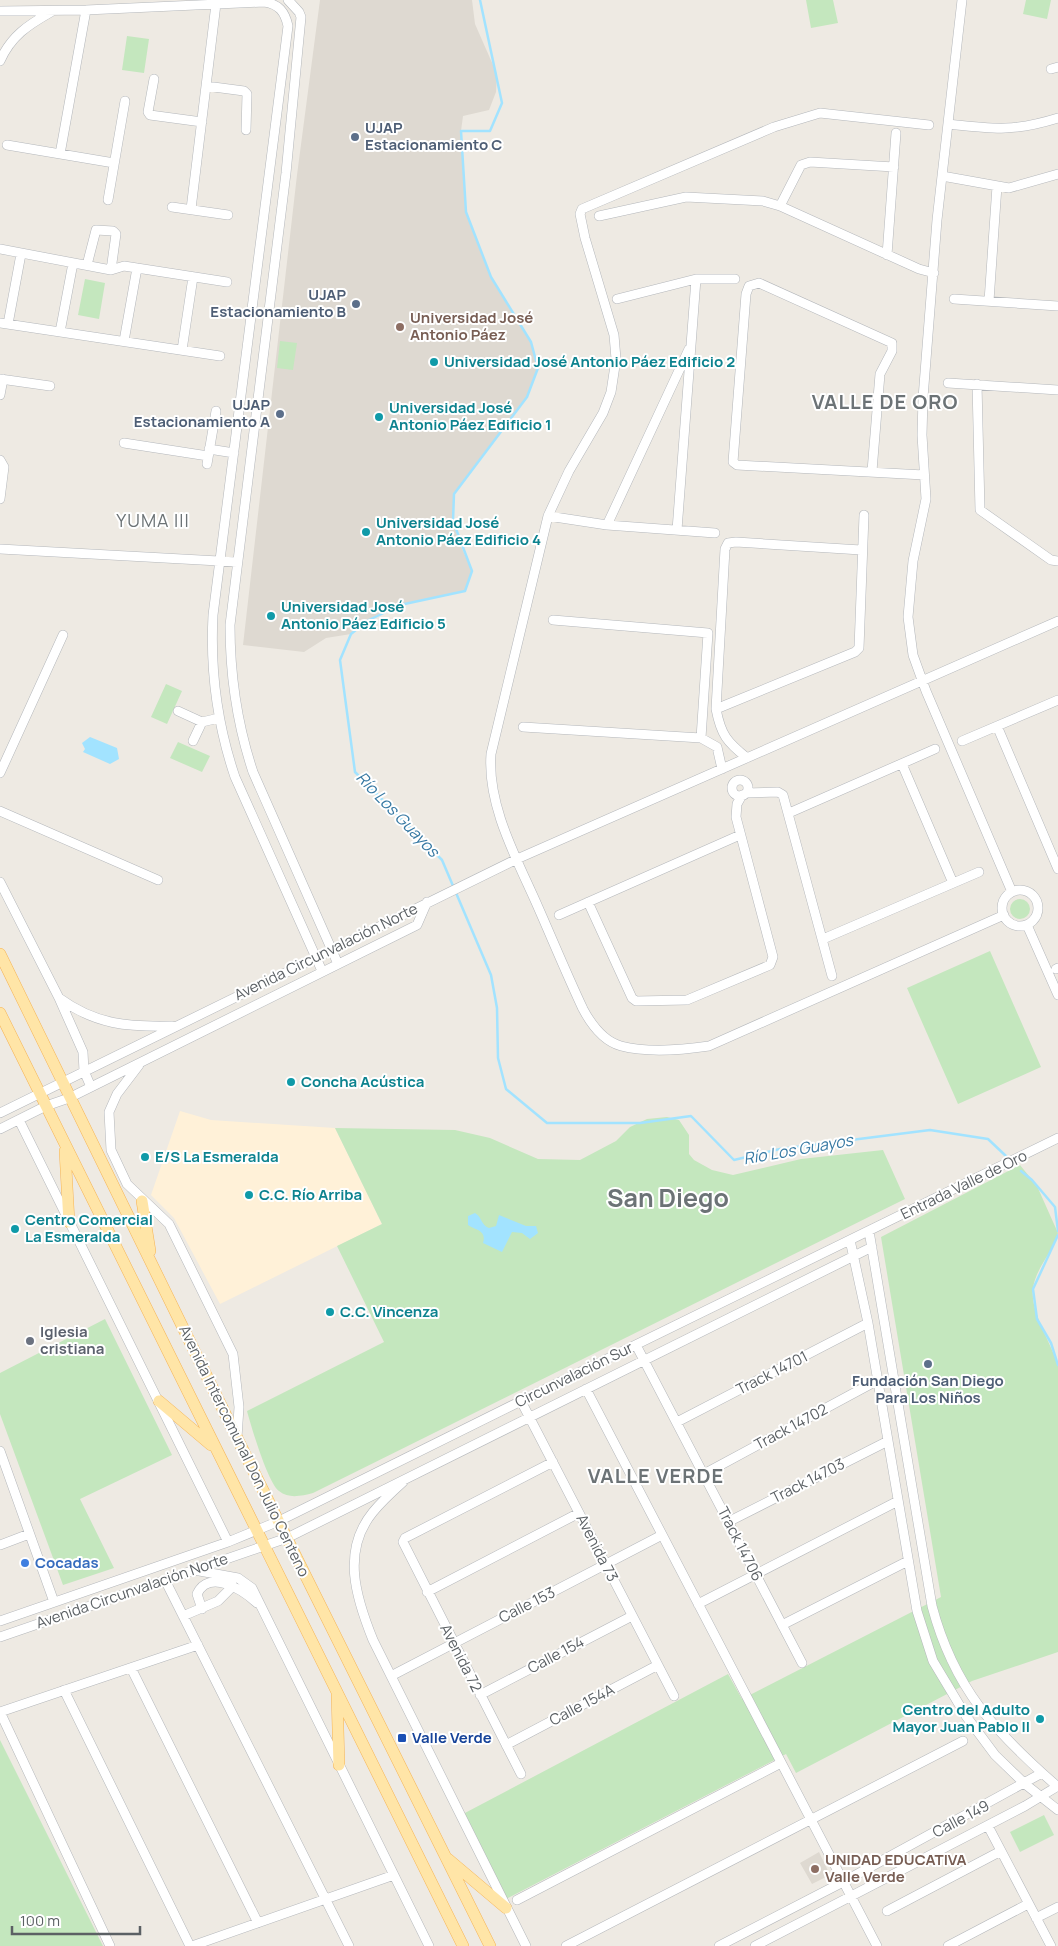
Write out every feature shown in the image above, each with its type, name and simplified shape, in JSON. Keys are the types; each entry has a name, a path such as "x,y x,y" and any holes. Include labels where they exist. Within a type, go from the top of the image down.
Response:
{"main road":[{"name":"Avenida Intercomunal Don Julio Centeno","path":"0,954 61,1082 490,1946"},
{"name":"Avenida Intercomunal Don Julio Centeno","path":"0,1013 263,1546 464,1946"},
{"path":"64,1144 69,1222"},
{"path":"142,1201 152,1263"},
{"path":"159,1401 216,1449"},
{"path":"336,1688 339,1765"},
{"path":"444,1855 506,1908"}],"street":[{"path":"288,0 300,12 301,17 286,174 230,625 230,670 243,743 253,772 338,964"},
{"path":"962,0 942,176 923,398 924,516 913,561 908,617 913,656 922,680 1012,892"},
{"path":"0,11 86,10 264,1 279,8 286,15 288,26 212,640 213,675 224,745 235,777 322,971"},
{"path":"191,210 216,4"},
{"path":"60,154 86,10"},
{"path":"0,61 7,45 21,30 53,11"},
{"path":"154,78 148,112 150,115 202,122"},
{"path":"206,86 244,91 247,94 246,130"},
{"path":"108,200 125,101"},
{"path":"929,125 820,113 774,127 582,209 580,214 585,238 614,335 616,359 611,392 604,414 569,471 548,516 491,754 490,772 493,794 517,859 591,1024 603,1036 620,1046 649,1049 690,1049 709,1046 1004,915"},
{"path":"948,124 1011,129 1028,127 1058,118"},
{"path":"887,255 896,133"},
{"path":"7,145 114,163"},
{"path":"780,206 801,165 810,162 894,167"},
{"path":"942,176 1009,188 1058,174"},
{"path":"989,301 997,186"},
{"path":"599,216 686,197 763,201 780,206 919,269 934,273"},
{"path":"172,207 228,215"},
{"path":"86,265 96,230 113,231 117,239 111,270"},
{"path":"0,249 111,270 124,266 227,282"},
{"path":"21,254 4,324 220,356"},
{"path":"60,332 73,263"},
{"path":"124,341 137,268"},
{"path":"182,350 193,277"},
{"path":"677,530 696,279"},
{"path":"617,299 696,279 735,279"},
{"path":"872,471 880,374 892,351 892,343 759,283 749,286 746,294 734,462 737,465 924,475"},
{"path":"954,298 1058,306"},
{"path":"607,525 692,343"},
{"path":"0,395 1,379 50,386"},
{"path":"948,383 1058,390"},
{"path":"243,384 259,386"},
{"path":"978,384 980,510 1051,560 1058,561"},
{"path":"208,456 216,411"},
{"path":"124,443 208,456 234,453"},
{"path":"0,460 4,467 0,499"},
{"path":"716,709 855,652 859,648 861,550 864,515"},
{"path":"548,516 607,525 715,533"},
{"path":"747,758 726,741 716,709 725,549 728,543 861,550"},
{"path":"0,548 237,562"},
{"path":"552,620 708,633 701,738"},
{"path":"427,902 517,859 1058,621"},
{"path":"0,773 63,635"},
{"path":"962,741 1058,700"},
{"path":"178,711 202,722 219,718"},
{"path":"193,741 202,722"},
{"path":"997,726 1058,869"},
{"path":"523,728 701,738 717,746 726,767 737,780 743,780 747,784 735,812 774,957 770,965 687,1000 636,1001 632,998 588,902"},
{"path":"717,746 726,741"},
{"path":"789,813 935,749"},
{"path":"902,764 953,883"},
{"path":"744,794 778,792 783,796 832,976"},
{"path":"0,811 158,880"},
{"path":"559,915 740,835"},
{"path":"823,939 979,872"},
{"path":"0,882 59,998 83,1052 84,1071 90,1087"},
{"path":"1024,891 1029,893 1036,901 1038,912 1032,922 1016,925 1011,923 1004,915 1003,904 1012,892 1024,891"},
{"name":"Avenida Circunvalación Norte","path":"0,1113 427,902"},
{"name":"Avenida Circunvalación Norte","path":"0,1129 46,1106 69,1098 322,971 417,926 427,902"},
{"path":"1027,924 1058,995"},
{"path":"59,998 73,1008 118,1025 177,1025"},
{"path":"141,1062 117,1094 109,1112 111,1150 116,1166 127,1184 142,1201 169,1224 233,1354 238,1390 237,1438"},
{"path":"19,1120 228,1542"},
{"name":"Entrada Valle de Oro","path":"869,1231 1058,1138"},
{"path":"869,1231 935,1616 944,1645 962,1681 986,1718 1019,1754 1058,1786"},
{"name":"Circunvalación Sur","path":"256,1530 279,1522 520,1401 869,1231"},
{"path":"850,1240 868,1323 919,1621 933,1661 948,1689 978,1734 995,1755 1025,1784 1058,1810"},
{"name":"Circunvalación Sur","path":"287,1538 529,1416 872,1248"},
{"name":"Track 14701","path":"677,1422 868,1323"},
{"name":"Track 14706","path":"636,1344 802,1663"},
{"name":"Track 14702","path":"704,1474 878,1380"},
{"path":"586,1389 877,1946"},
{"name":"Avenida 73","path":"520,1401 674,1696"},
{"name":"Track 14703","path":"728,1522 888,1441"},
{"path":"0,1451 3,1467 54,1602"},
{"name":"Avenida 72","path":"521,1774 402,1542 405,1538 553,1462"},
{"path":"409,1476 373,1512 360,1533 355,1559 354,1581 358,1603 373,1640 526,1946"},
{"path":"698,1604 898,1501"},
{"path":"428,1592 579,1514"},
{"name":"Avenida Circunvalación Norte","path":"0,1620 228,1542 256,1530"},
{"path":"0,1545 29,1534"},
{"name":"Calle 153","path":"391,1676 662,1535"},
{"name":"Avenida Circunvalación Norte","path":"0,1637 287,1538"},
{"path":"782,1625 908,1561"},
{"path":"201,1587 195,1570 238,1578 252,1588 429,1946"},
{"path":"165,1580 348,1946"},
{"path":"202,1609 196,1594 201,1587 212,1582 233,1586 247,1594 262,1609"},
{"path":"183,1616 218,1601 233,1586"},
{"name":"Calle 154","path":"480,1695 632,1616"},
{"path":"110,1946 0,1712 198,1644"},
{"name":"Calle 154A","path":"506,1745 658,1665"},
{"path":"131,1668 258,1923"},
{"path":"64,1690 191,1946 394,1876"},
{"path":"566,1946 963,1741"},
{"path":"517,1900 781,1763"},
{"name":"Calle 149","path":"719,1946 843,1882 1042,1773"},
{"name":"Calle 149","path":"755,1946 988,1826 1042,1797 1058,1786"},
{"path":"988,1826 1051,1946"},
{"path":"887,1911 1001,1851"},
{"path":"948,1946 1028,1904"},
{"path":"1036,1918 1058,1906"}],"shaded area":[{"name":"Universidad José Antonio Páez","path":"320,0 472,0 475,24 497,74 496,92 489,110 463,116 461,131 466,212 491,277 531,342 538,368 527,397 454,494 453,521 459,542 472,571 465,591 390,608 367,621 351,634 326,638 304,652 243,645 297,175"},
{"name":"C.C. Río Arriba","path":"180,1111 211,1120 335,1128 382,1224 220,1304 174,1218 151,1195"},
{"name":"UNIDAD EDUCATIVA Valle Verde","path":"819,1852 830,1875 812,1884 800,1863"}],"green space":[{"path":"806,0 833,0 838,23 811,28"},
{"path":"1026,0 1051,0 1047,19 1023,14"},
{"path":"127,36 149,39 144,73 122,70"},
{"path":"85,279 105,283 99,319 78,315"},
{"path":"280,341 297,343 293,370 277,368"},
{"path":"166,684 182,691 167,724 151,717"},
{"path":"178,742 210,756 202,772 170,758"},
{"path":"1020,899 1027,902 1030,909 1027,916 1020,919 1013,916 1010,909 1013,902"},
{"path":"990,951 1041,1067 958,1104 907,988"},
{"path":"667,1117 679,1120 689,1135 689,1154 694,1160 712,1170 733,1175 801,1159 883,1150 905,1199 313,1493 291,1496 279,1491 265,1466 247,1411 384,1342 337,1246 382,1224 335,1128 455,1130 490,1138 538,1159 580,1160 616,1141 630,1127 647,1119"},
{"path":"1020,1165 1037,1186 1058,1233 1037,1274 1034,1282 1033,1298 1038,1317 1058,1365 1058,1652 972,1681 796,1773 786,1754 506,1899 463,1814 728,1674 742,1699 941,1597 881,1237"},
{"path":"105,1319 172,1455 80,1499 114,1568 63,1585 0,1414 0,1373"},
{"path":"0,1740 103,1946 0,1946"},
{"path":"1044,1815 1054,1835 1020,1852 1010,1832"}],"water":[{"path":"90,737 117,748 119,759 110,764 83,752 85,749 82,743"},
{"path":"475,1213 484,1225 489,1228 496,1226 499,1215 526,1226 536,1226 538,1233 530,1239 522,1233 512,1232 502,1252 483,1243 482,1233 468,1225 468,1216"}],"waterway":[{"name":"Río Los Guayos","path":"480,0 502,103 490,131 461,131 466,212 491,277 531,342 538,368 527,397 454,494 453,521 472,571 465,591 400,605 367,621 351,634 340,660 355,772 442,860 491,975 497,1008 498,1058 506,1089 547,1123 640,1123 691,1116 734,1160 780,1149 930,1130 988,1139 1007,1157"},
{"name":"Río Los Guayos","path":"1021,1171 1032,1180 1055,1207 1058,1231"},
{"name":"Río Los Guayos","path":"1058,1235 1033,1289 1037,1319 1051,1343 1058,1365"}],"place":[{"name":"UJAP Estacionamiento C","path":"355,137"},
{"name":"UJAP Estacionamiento B","path":"356,304"},
{"name":"Universidad José Antonio Páez","path":"400,327"},
{"name":"Universidad José Antonio Páez Edificio 2","path":"434,362"},
{"name":"UJAP Estacionamiento A","path":"280,414"},
{"name":"Universidad José Antonio Páez Edificio 1","path":"379,417"},
{"name":"Universidad José Antonio Páez Edificio 4","path":"366,532"},
{"name":"Universidad José Antonio Páez Edificio 5","path":"271,616"},
{"name":"Concha Acústica","path":"291,1082"},
{"name":"E/S La Esmeralda","path":"145,1157"},
{"name":"C.C. Río Arriba","path":"249,1195"},
{"name":"Centro Comercial La Esmeralda","path":"15,1229"},
{"name":"C.C. Vincenza","path":"330,1312"},
{"name":"Iglesia cristiana","path":"30,1341"},
{"name":"Fundación San Diego Para Los Niños","path":"928,1364"},
{"name":"Cocadas","path":"25,1563"},
{"name":"Centro del Adulto Mayor Juan Pablo II","path":"1040,1719"},
{"name":"Valle Verde","path":"402,1738"},
{"name":"UNIDAD EDUCATIVA Valle Verde","path":"815,1869"}],"district":[{"name":"VALLE DE ORO","path":"885,402"},
{"name":"YUMA III","path":"153,521"},
{"name":"San Diego","path":"668,1198"},
{"name":"VALLE VERDE","path":"656,1476"}]}
